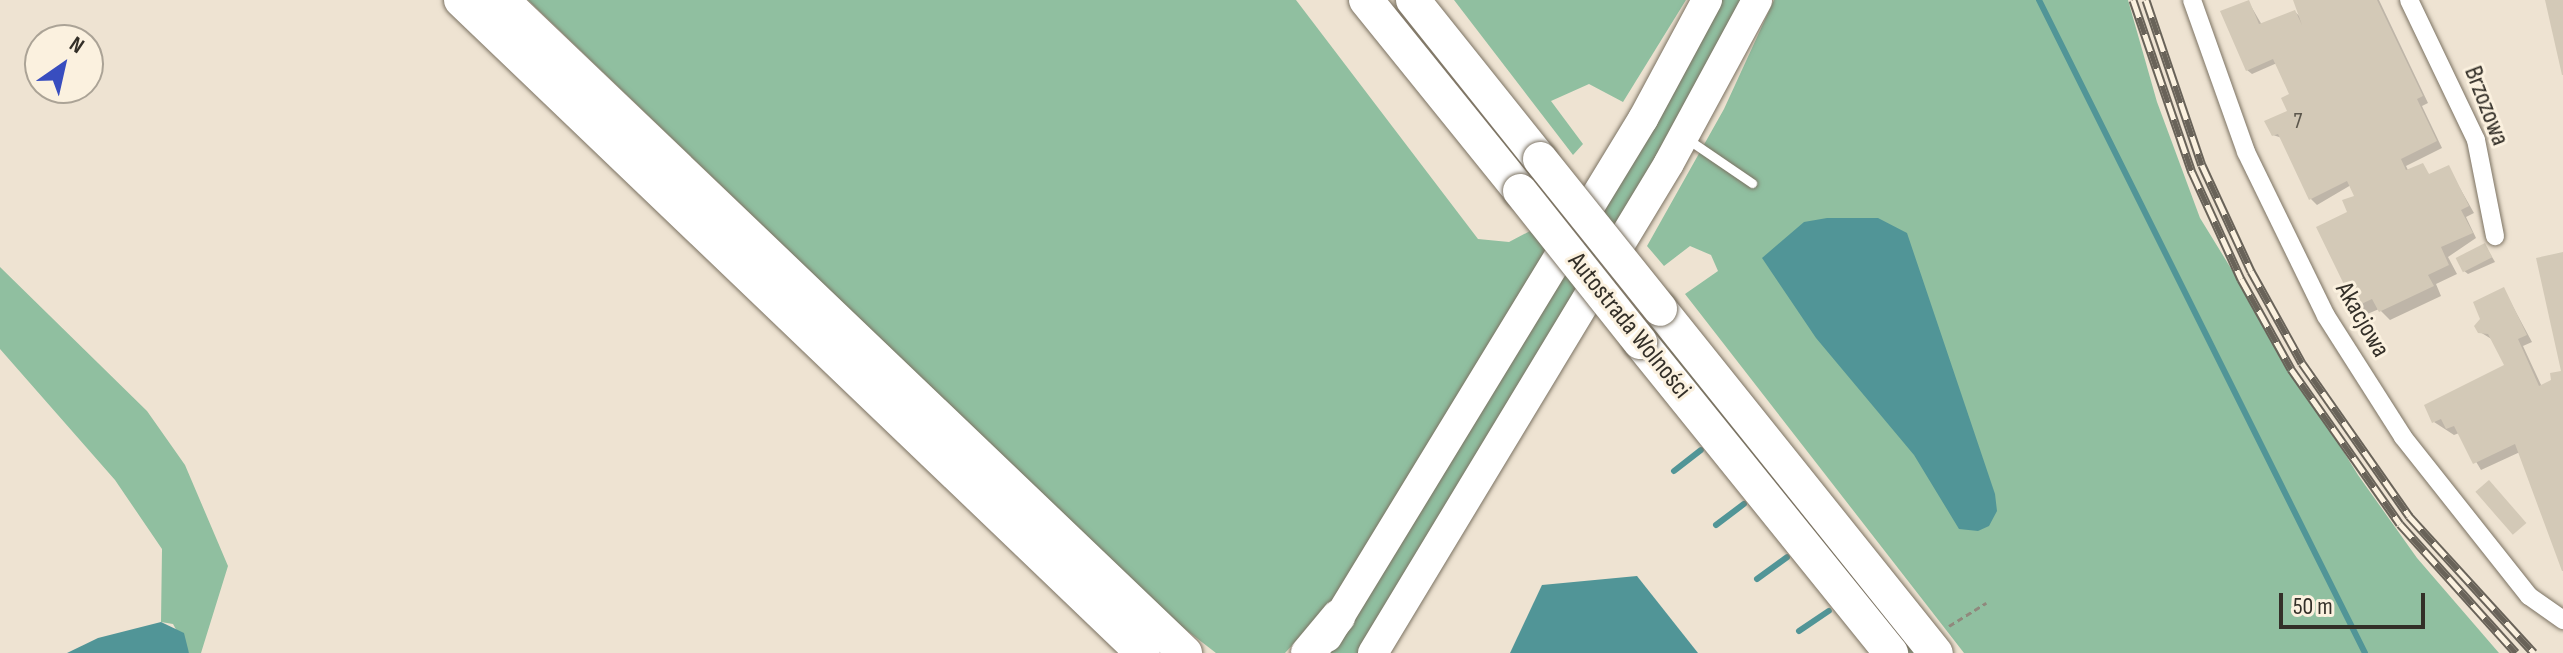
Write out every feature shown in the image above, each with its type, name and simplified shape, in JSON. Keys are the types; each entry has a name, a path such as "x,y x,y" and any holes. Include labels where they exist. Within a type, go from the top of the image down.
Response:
{"highway":[{"path":"461,0 1143,653"},
{"path":"502,0 1184,649"},
{"name":"Autostrada Wolności","path":"1366,0 1891,653"},
{"name":"Autostrada Wolności","path":"1413,0 1660,309 1943,640"},
{"path":"1308,653 1338,617"}],"main road":[{"path":"1318,653 1643,119 1707,0"},
{"path":"1373,653 1683,136 1757,0"}],"street":[{"name":"Akacjowa","path":"2192,0 2246,152 2326,316 2403,437 2529,596 2563,620"},
{"name":"Brzozowa","path":"2409,0 2476,140 2495,236"}],"lane":[{"path":"1683,136 1752,183"}],"path":[{"path":"1943,640 1986,603"}],"green space":[{"path":"528,0 1296,0 1478,239 1509,242 1530,231 1546,249 1445,424 1329,605 1285,653 1216,653 1172,619"},
{"path":"1454,0 1686,0 1623,102 1589,84 1551,101 1583,144 1573,155"},
{"path":"1716,0 1749,0 1364,653 1327,653"},
{"path":"1774,0 2128,0 2157,102 2200,218 2358,475 2417,558 2499,653 1964,653 1685,294 1718,271 1711,255 1690,246 1664,266 1647,246 1724,109"},
{"path":"0,267 147,411 185,465 228,566 201,653 189,653 173,624 161,622 162,549 115,480 0,349"},
{"path":"1653,321 1920,653 1907,653 1648,329"}],"water":[{"path":"1827,218 1878,218 1907,233 1995,494 1997,511 1989,526 1978,531 1959,529 1914,455 1816,338 1762,258 1804,222"},
{"path":"1637,576 1698,653 1510,653 1542,585"},
{"path":"161,622 184,633 189,653 67,653 98,638"}],"building":[{"path":"2249,0 2259,24 2295,10 2302,25 2293,0 2377,0 2423,96 2417,99 2437,141 2401,159 2406,170 2423,163 2429,174 2449,165 2469,206 2461,210 2473,233 2441,247 2449,265 2428,275 2434,286 2379,312 2372,299 2355,307 2316,227 2347,212 2342,200 2354,196 2347,181 2309,200 2278,134 2272,136 2264,121 2287,111 2281,98 2289,94 2273,59 2246,71 2220,11"},
{"path":"2545,0 2563,0 2563,75 2562,75"},
{"path":"2485,243 2492,257 2463,272 2456,258"},
{"path":"2563,252 2562,571 2515,444 2473,464 2454,426 2446,429 2441,419 2432,423 2424,405 2504,365 2488,334 2478,333 2474,326 2480,319 2473,302 2504,287 2527,335 2518,339 2539,386 2551,380 2550,373 2561,371 2536,258"},
{"path":"2489,480 2526,523 2513,535 2475,492"}],"waterway":[{"path":"2039,0 2365,653"},
{"path":"1674,471 1701,450"},
{"path":"1716,525 1744,504"},
{"path":"1757,579 1787,557"},
{"path":"1799,631 1829,611"}],"railway":[{"path":"2133,0 2192,172 2241,279 2291,369 2400,524 2516,653"},
{"path":"2146,0 2202,165 2251,271 2302,363 2409,516 2534,653"}]}
